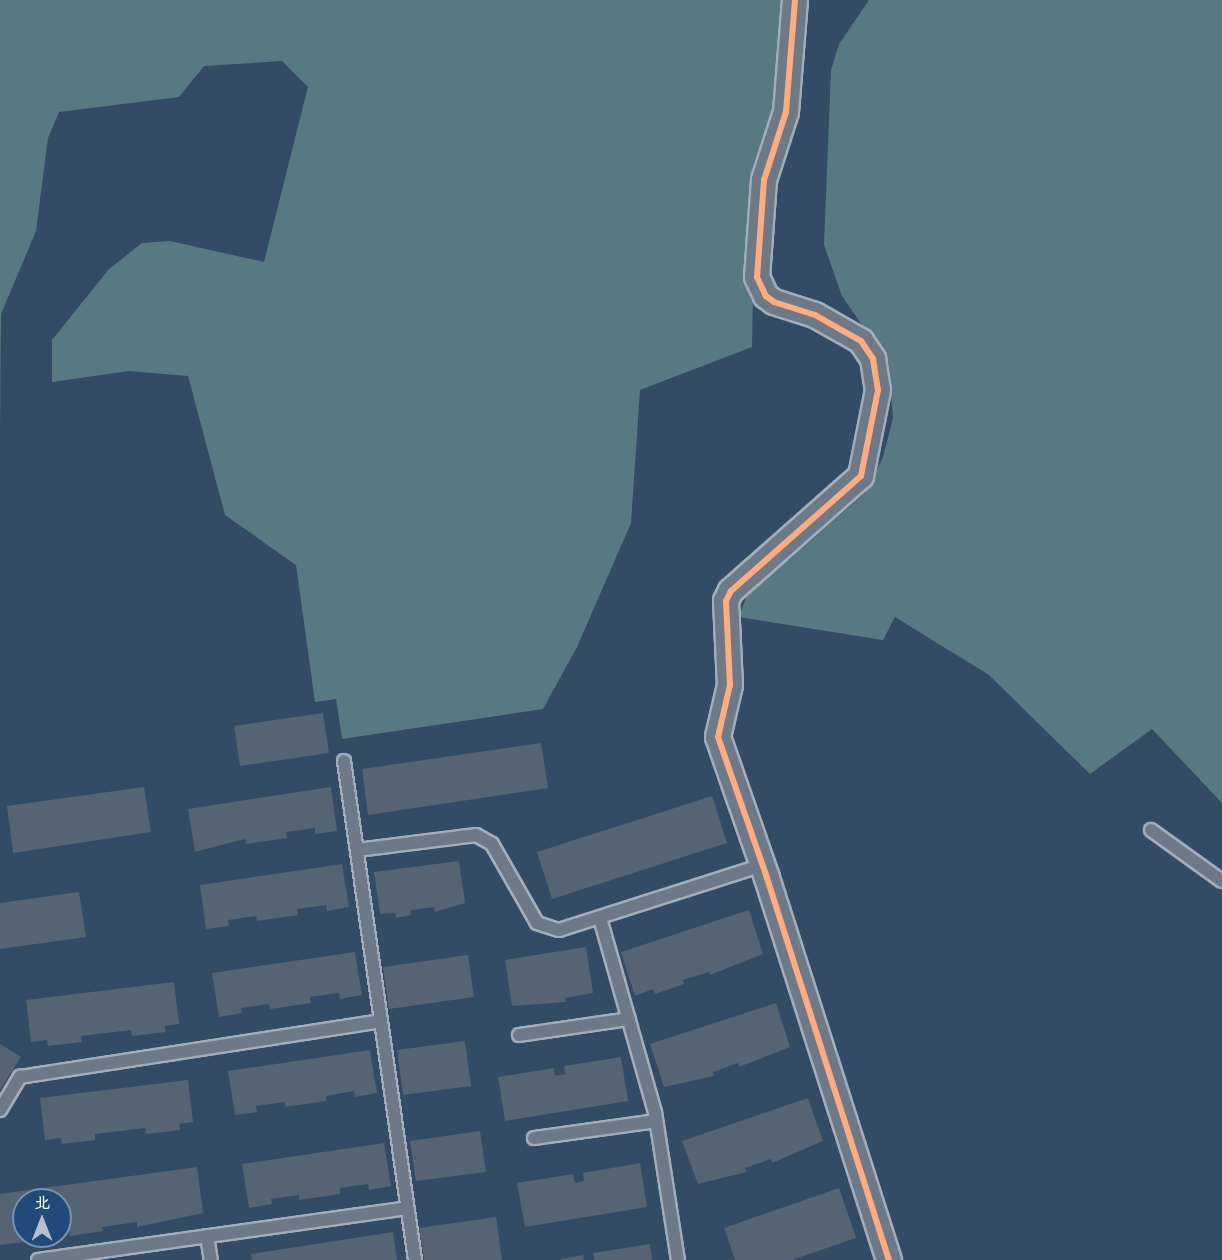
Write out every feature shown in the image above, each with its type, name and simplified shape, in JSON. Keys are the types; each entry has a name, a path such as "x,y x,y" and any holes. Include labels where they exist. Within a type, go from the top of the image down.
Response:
{"street":[{"path":"795,0 786,112 764,180 757,277 759,287 774,302 815,315 861,341 873,359 878,380 861,476 731,591 726,601 730,685 718,737 763,865 889,1260"}],"lane":[{"path":"344,761 415,1260"},
{"path":"1151,830 1222,881"},
{"path":"357,850 477,835 492,844 537,923 559,930 763,865"},
{"path":"600,918 656,1121 678,1260"},
{"path":"519,1035 629,1019"},
{"path":"0,1110 20,1077 381,1021"},
{"path":"534,1138 656,1121"},
{"path":"38,1260 407,1208"},
{"path":"207,1236 211,1260"}],"green space":[{"path":"0,0 785,0 779,106 755,182 752,347 640,390 631,523 577,647 543,709 342,739 336,699 315,702 296,565 225,515 188,376 129,371 52,382 52,340 109,269 142,243 170,241 264,262 308,87 282,61 204,66 179,97 59,112 48,138 36,231 1,314 0,436"},
{"path":"869,0 1222,0 1222,803 1152,729 1090,774 989,675 895,617 883,640 739,617 748,592 766,573 790,559 865,493 883,457 893,418 888,363 842,296 824,245 831,70 839,44"}],"building":[{"path":"323,713 329,753 240,766 234,726"},
{"path":"541,743 548,788 368,815 362,769"},
{"path":"144,787 151,832 13,853 7,806"},
{"path":"331,787 337,831 315,834 315,828 286,832 287,838 246,844 245,839 195,852 188,809"},
{"path":"712,796 727,843 552,899 537,852"},
{"path":"459,861 465,903 435,912 434,907 411,910 411,915 396,918 395,913 380,914 374,872"},
{"path":"342,864 349,907 327,911 326,905 297,909 298,915 257,921 256,916 228,920 229,926 206,929 200,885"},
{"path":"79,892 86,937 0,949 0,903"},
{"path":"749,910 763,954 710,975 709,972 683,980 684,984 655,994 653,989 635,996 621,952"},
{"path":"586,947 593,993 565,998 566,1002 512,1006 505,960"},
{"path":"355,952 362,995 340,999 339,993 310,997 311,1003 270,1009 269,1004 241,1008 242,1013 219,1017 212,973"},
{"path":"468,955 474,997 389,1009 383,967"},
{"path":"174,982 179,1024 165,1026 166,1032 132,1036 131,1030 81,1036 82,1042 48,1046 47,1040 31,1042 26,1000"},
{"path":"776,1003 790,1047 739,1067 738,1063 713,1072 714,1076 664,1087 650,1044"},
{"path":"465,1041 471,1086 403,1095 397,1050"},
{"path":"0,1044 21,1057 0,1090"},
{"path":"370,1050 377,1093 355,1097 354,1091 326,1096 326,1101 285,1107 285,1102 256,1106 257,1112 235,1115 228,1071"},
{"path":"621,1057 628,1101 505,1121 498,1077 554,1068 555,1076 565,1074 564,1066"},
{"path":"188,1080 193,1122 179,1124 180,1130 146,1134 145,1128 95,1134 95,1140 62,1144 61,1138 45,1140 40,1098"},
{"path":"808,1098 823,1141 772,1163 771,1159 745,1168 747,1172 698,1184 682,1141"},
{"path":"480,1131 486,1172 416,1181 410,1141"},
{"path":"384,1143 391,1186 369,1190 368,1184 340,1188 340,1194 299,1200 299,1195 271,1199 272,1204 249,1208 242,1164"},
{"path":"640,1163 647,1207 525,1227 517,1183 573,1174 575,1183 584,1181 583,1173"},
{"path":"197,1167 203,1213 137,1227 137,1222 102,1227 103,1231 72,1236 72,1188 44,1188"},
{"path":"839,1188 856,1238 792,1260 735,1260 724,1228"},
{"path":"12,1192 12,1244 0,1245 0,1194"},
{"path":"496,1217 502,1260 424,1260 419,1228"},
{"path":"393,1232 397,1260 252,1260 251,1254"},
{"path":"650,1244 652,1260 594,1260 593,1253"},
{"path":"583,1255 584,1260 561,1260 561,1259"}],"cycle path":[{"path":"795,0 786,112 764,180 757,277 766,296 774,302 815,315 861,341 873,359 878,390 861,476 731,591 726,601 730,685 718,737 767,878 889,1260"}]}
